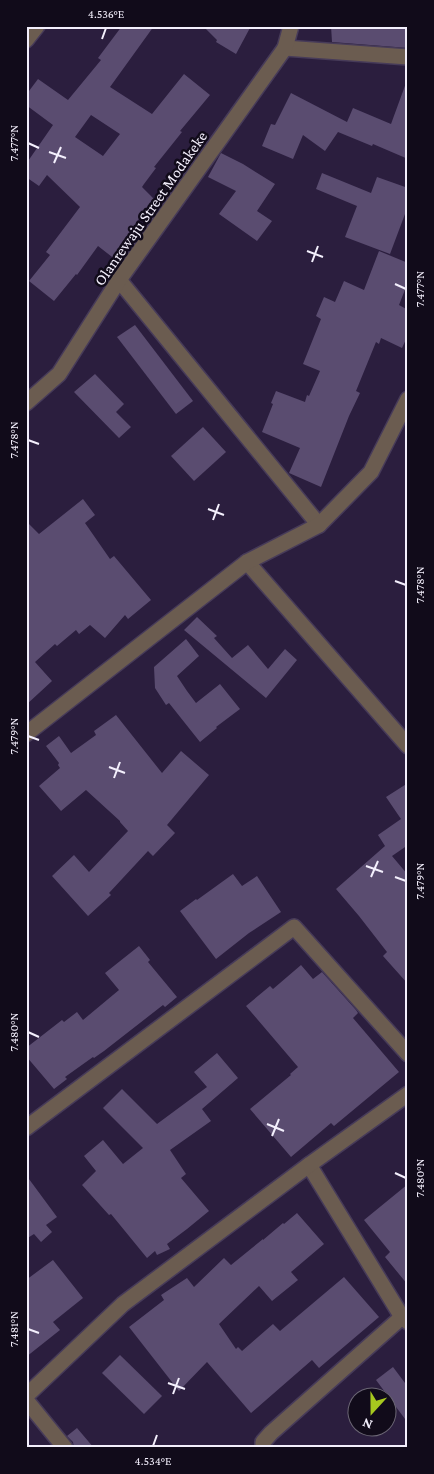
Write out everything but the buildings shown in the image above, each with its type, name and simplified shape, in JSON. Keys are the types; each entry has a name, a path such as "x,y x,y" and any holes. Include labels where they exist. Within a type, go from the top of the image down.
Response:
{"street":[{"path":"26,40 37,26"},
{"name":"Olanrewaju Street Modakeke","path":"26,403 59,374 120,280 285,48 292,26"},
{"path":"285,48 408,57"},
{"path":"120,280 319,525"},
{"path":"26,734 247,562 319,525 371,472 408,398"},
{"path":"247,562 408,746"},
{"path":"26,1128 294,927 408,1054"},
{"path":"65,1448 26,1398 123,1304 309,1165 408,1094"},
{"path":"263,1448 263,1442 271,1433 405,1319 309,1165"}]}
